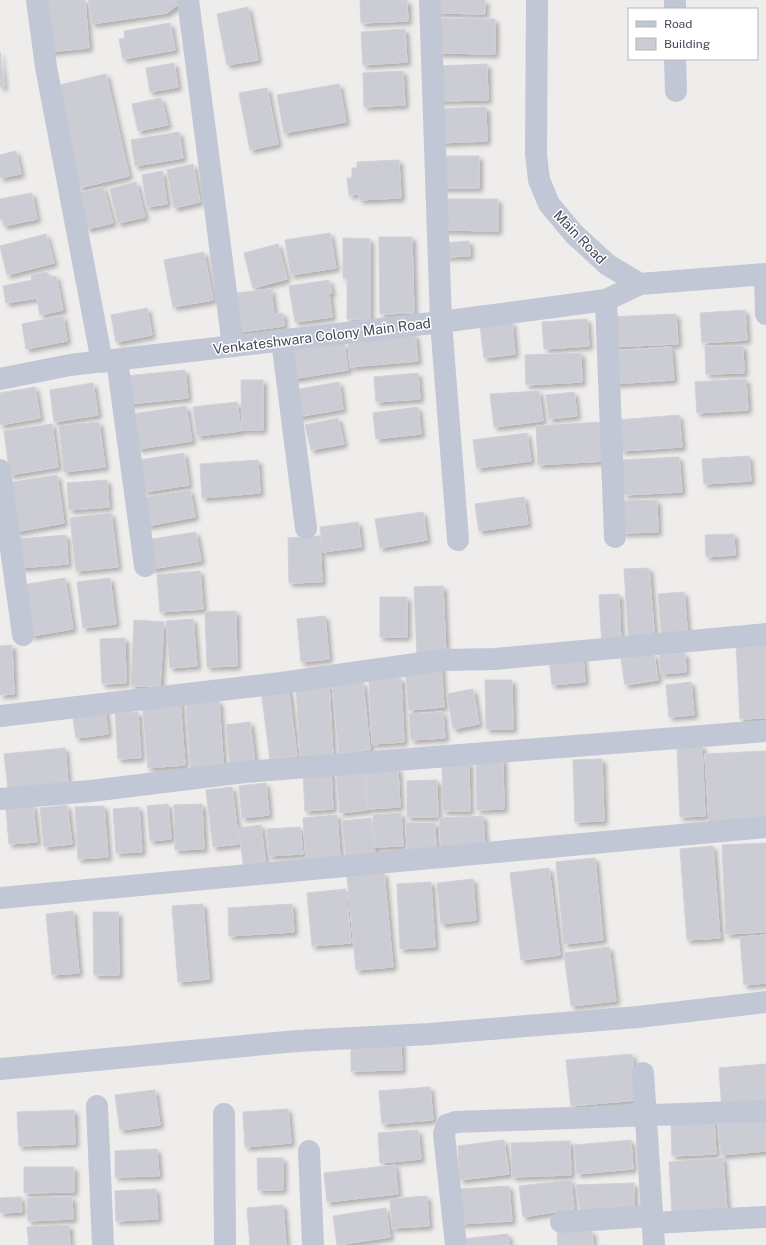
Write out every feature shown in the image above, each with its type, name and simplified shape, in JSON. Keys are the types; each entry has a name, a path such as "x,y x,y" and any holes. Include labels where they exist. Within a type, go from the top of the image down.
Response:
{"street":[{"path":"37,0 46,67 110,361 145,566"},
{"path":"188,0 233,346"},
{"path":"430,0 441,322 458,540"},
{"name":"Main Road","path":"537,0 536,154 539,180 549,204 574,234 608,265 640,284"},
{"path":"675,60 676,91"},
{"path":"640,284 766,274 766,314"},
{"name":"Venkateshwara Colony Main Road","path":"0,379 70,365 441,322 606,300 640,284"},
{"path":"606,300 615,537"},
{"path":"282,340 306,528"},
{"path":"0,470 23,635"},
{"path":"0,716 281,683 444,660 495,659 766,634"},
{"path":"0,799 91,791 246,772 766,731"},
{"path":"0,898 766,827"},
{"path":"0,1069 297,1041 429,1034 638,1017 766,1002"},
{"path":"643,1073 654,1245"},
{"path":"97,1106 103,1245"},
{"path":"456,1245 444,1134 447,1125 456,1122 766,1111"},
{"path":"224,1114 225,1245"},
{"path":"309,1151 313,1245"},
{"path":"561,1222 766,1216"}],"building":[{"path":"44,0 85,0 89,48 47,52"},
{"path":"88,0 179,0 180,3 167,13 92,24"},
{"path":"360,0 407,0 408,21 361,23"},
{"path":"437,0 485,0 485,14 437,13"},
{"path":"248,7 258,60 227,65 217,14"},
{"path":"438,18 495,19 495,54 437,53"},
{"path":"170,23 175,50 123,59 119,39 125,38 124,31"},
{"path":"405,29 407,62 363,65 361,32"},
{"path":"0,52 4,87 0,87"},
{"path":"174,63 178,87 150,92 146,68"},
{"path":"487,64 488,100 438,101 437,66"},
{"path":"403,71 405,105 364,107 363,73"},
{"path":"106,74 129,176 79,188 55,86"},
{"path":"339,84 346,122 284,133 277,95"},
{"path":"267,88 278,144 250,150 239,93"},
{"path":"161,98 168,125 138,131 132,104"},
{"path":"486,107 487,141 440,143 439,109"},
{"path":"179,132 183,158 135,166 131,140"},
{"path":"16,151 21,174 0,178 0,155"},
{"path":"437,156 479,156 479,188 437,188"},
{"path":"399,160 401,198 359,200 359,194 349,195 347,178 352,178 352,168 357,168 357,162"},
{"path":"193,164 200,202 174,208 167,170"},
{"path":"162,171 167,204 147,207 142,175"},
{"path":"136,182 145,217 118,223 110,189"},
{"path":"103,187 113,223 87,229 78,193"},
{"path":"32,193 37,219 4,226 3,220 0,220 0,199"},
{"path":"441,199 498,199 498,231 441,230"},
{"path":"330,233 336,268 291,275 285,240"},
{"path":"46,234 54,263 7,275 0,246"},
{"path":"379,237 412,237 414,313 380,314"},
{"path":"343,238 370,239 370,319 347,319 347,278 343,278"},
{"path":"469,241 470,256 446,257 445,243"},
{"path":"278,244 287,279 253,288 244,253"},
{"path":"204,252 213,300 173,307 164,260"},
{"path":"47,272 49,278 56,276 63,310 40,315 37,298 6,303 3,286 32,280 31,275"},
{"path":"329,280 332,293 329,293 332,317 295,322 289,286"},
{"path":"271,289 274,314 283,313 284,326 235,333 229,294"},
{"path":"147,308 152,335 116,342 111,315"},
{"path":"745,310 747,340 702,343 700,313"},
{"path":"676,314 678,344 609,347 608,317"},
{"path":"63,316 67,341 26,349 22,324"},
{"path":"587,319 589,346 544,349 542,322"},
{"path":"512,322 515,354 484,358 480,326"},
{"path":"415,334 418,361 350,367 348,341"},
{"path":"344,343 348,370 292,379 288,351"},
{"path":"705,346 743,346 744,373 706,374"},
{"path":"671,347 674,380 611,384 610,351"},
{"path":"581,353 582,382 526,385 525,355"},
{"path":"185,370 188,398 129,404 126,376"},
{"path":"418,373 420,399 376,402 374,377"},
{"path":"746,379 748,410 697,413 695,382"},
{"path":"241,380 263,380 263,430 242,430"},
{"path":"339,382 343,409 297,417 293,390"},
{"path":"93,383 98,415 54,422 50,390"},
{"path":"35,387 40,418 0,425 0,393"},
{"path":"539,391 543,421 494,427 490,394"},
{"path":"574,392 577,416 549,419 546,395"},
{"path":"237,402 241,431 197,436 193,407"},
{"path":"186,406 192,441 138,449 133,414"},
{"path":"418,407 421,434 376,439 373,413"},
{"path":"679,415 682,447 621,451 618,420"},
{"path":"338,418 344,444 311,450 305,425"},
{"path":"99,422 105,467 64,472 59,426"},
{"path":"601,422 604,461 538,465 536,426"},
{"path":"52,424 58,467 10,475 4,431"},
{"path":"527,433 531,461 477,468 473,440"},
{"path":"184,453 189,485 144,492 139,460"},
{"path":"749,456 751,481 704,484 702,459"},
{"path":"679,457 682,492 624,495 622,460"},
{"path":"258,460 260,493 202,498 200,464"},
{"path":"57,475 64,523 15,532 7,483"},
{"path":"107,480 109,507 69,510 67,483"},
{"path":"190,490 195,517 147,526 142,498"},
{"path":"524,497 528,524 479,531 475,504"},
{"path":"657,500 658,532 622,533 621,501"},
{"path":"423,512 427,540 380,548 375,519"},
{"path":"111,513 118,567 76,571 70,518"},
{"path":"358,522 361,547 323,552 320,527"},
{"path":"196,532 201,561 151,569 147,540"},
{"path":"734,534 735,555 706,557 705,535"},
{"path":"66,535 68,564 20,568 18,539"},
{"path":"320,536 322,582 289,583 288,538"},
{"path":"649,568 655,642 629,644 624,569"},
{"path":"200,571 203,609 160,612 157,575"},
{"path":"65,578 73,629 31,636 22,585"},
{"path":"110,578 116,624 83,628 77,582"},
{"path":"443,586 446,654 417,655 414,587"},
{"path":"684,592 688,638 662,640 658,594"},
{"path":"619,594 621,644 602,645 599,595"},
{"path":"380,597 407,597 407,637 380,637"},
{"path":"236,611 237,666 207,667 205,612"},
{"path":"325,616 329,659 301,662 297,619"},
{"path":"193,619 197,666 170,668 166,621"},
{"path":"134,620 164,622 160,687 131,686"},
{"path":"125,638 126,683 102,684 100,639"},
{"path":"766,641 766,718 740,719 736,643"},
{"path":"12,645 14,694 0,695 0,646"},
{"path":"685,653 686,672 661,674 659,655"},
{"path":"654,654 658,680 625,685 621,659"},
{"path":"583,656 585,682 552,685 549,659"},
{"path":"441,665 444,707 409,710 405,668"},
{"path":"401,678 404,742 372,744 369,680"},
{"path":"485,680 512,680 513,729 486,729"},
{"path":"363,682 370,750 339,753 332,685"},
{"path":"691,682 694,715 669,717 666,685"},
{"path":"329,683 333,756 300,758 296,685"},
{"path":"288,685 297,756 270,759 261,689"},
{"path":"473,689 479,724 453,729 447,694"},
{"path":"180,698 185,765 148,768 142,701"},
{"path":"219,701 224,774 191,776 186,703"},
{"path":"105,707 108,734 76,738 72,711"},
{"path":"138,712 141,758 118,759 115,713"},
{"path":"443,712 445,738 411,740 409,714"},
{"path":"250,722 255,763 230,765 226,725"},
{"path":"702,745 705,816 680,817 677,746"},
{"path":"65,748 68,783 8,789 4,754"},
{"path":"766,751 766,819 709,823 705,754"},
{"path":"503,759 504,809 477,810 476,760"},
{"path":"602,759 604,821 575,822 573,760"},
{"path":"442,762 469,762 470,811 443,811"},
{"path":"398,768 400,807 368,809 366,770"},
{"path":"331,770 333,809 305,811 303,772"},
{"path":"364,770 367,810 340,813 336,773"},
{"path":"437,780 438,817 407,817 407,781"},
{"path":"266,783 269,815 242,818 239,786"},
{"path":"232,787 239,844 213,847 206,790"},
{"path":"168,804 171,839 150,841 147,806"},
{"path":"202,804 204,849 175,850 174,805"},
{"path":"33,805 37,842 9,844 6,808"},
{"path":"67,805 72,844 44,847 40,808"},
{"path":"104,806 108,857 78,859 75,807"},
{"path":"139,807 142,852 116,853 113,809"},
{"path":"401,813 403,846 375,847 373,815"},
{"path":"337,815 340,857 306,860 303,818"},
{"path":"483,816 485,846 441,849 439,818"},
{"path":"371,818 375,853 346,856 342,821"},
{"path":"406,823 435,823 436,849 407,850"},
{"path":"261,825 266,868 244,871 239,828"},
{"path":"300,827 303,854 269,856 267,829"},
{"path":"766,843 766,932 726,934 722,845"},
{"path":"713,846 720,938 687,940 680,849"},
{"path":"595,858 603,940 564,944 556,862"},
{"path":"549,868 560,955 521,960 510,873"},
{"path":"384,873 393,967 356,970 347,876"},
{"path":"473,879 476,920 441,924 437,883"},
{"path":"431,882 435,947 400,949 397,884"},
{"path":"346,889 351,943 312,946 307,893"},
{"path":"203,904 209,979 178,982 172,906"},
{"path":"292,904 294,932 229,936 228,908"},
{"path":"73,911 79,973 52,975 46,914"},
{"path":"93,912 118,912 119,975 94,975"},
{"path":"766,935 766,983 744,985 740,937"},
{"path":"609,947 616,1001 571,1006 564,953"},
{"path":"401,1041 402,1070 351,1071 351,1042"},
{"path":"632,1054 637,1100 571,1106 566,1060"},
{"path":"766,1064 766,1107 722,1110 719,1068"},
{"path":"430,1087 433,1120 382,1124 379,1091"},
{"path":"155,1090 160,1125 120,1130 115,1095"},
{"path":"288,1109 291,1143 245,1147 243,1112"},
{"path":"74,1110 75,1144 19,1146 17,1112"},
{"path":"714,1119 716,1154 672,1156 671,1121"},
{"path":"766,1120 766,1151 721,1155 718,1124"},
{"path":"418,1130 421,1159 380,1163 378,1133"},
{"path":"504,1140 509,1174 460,1180 458,1146"},
{"path":"631,1140 633,1169 577,1174 574,1145"},
{"path":"570,1141 571,1175 512,1177 511,1143"},
{"path":"157,1149 159,1176 115,1177 115,1151"},
{"path":"257,1158 283,1158 283,1190 258,1190"},
{"path":"723,1158 727,1210 672,1214 669,1162"},
{"path":"395,1165 398,1194 327,1202 324,1173"},
{"path":"24,1167 74,1167 74,1192 24,1193"},
{"path":"571,1180 574,1209 523,1217 519,1186"},
{"path":"634,1183 634,1208 581,1214 576,1185"},
{"path":"509,1186 512,1221 460,1224 458,1189"},
{"path":"156,1189 158,1219 116,1221 115,1191"},
{"path":"427,1196 429,1226 392,1228 390,1199"},
{"path":"21,1197 22,1212 0,1213 0,1198"},
{"path":"72,1197 73,1219 28,1221 27,1198"},
{"path":"283,1205 286,1245 250,1245 247,1208"},
{"path":"386,1208 390,1237 337,1245 333,1216"},
{"path":"69,1225 70,1245 29,1245 27,1227"},
{"path":"592,1231 593,1245 558,1245 557,1233"},
{"path":"508,1234 509,1245 463,1245 463,1239"}]}
